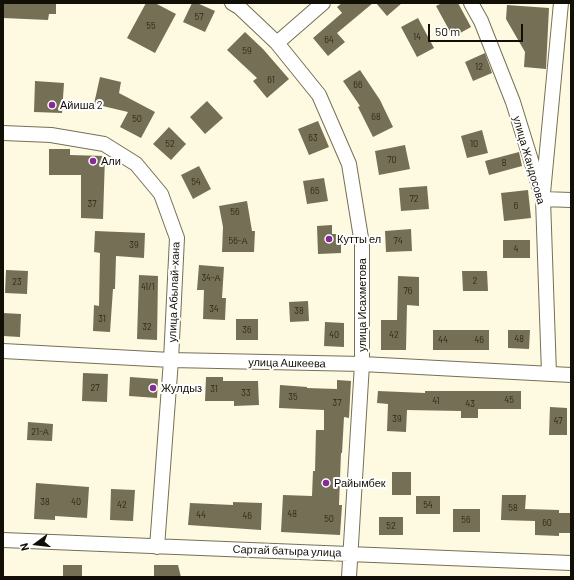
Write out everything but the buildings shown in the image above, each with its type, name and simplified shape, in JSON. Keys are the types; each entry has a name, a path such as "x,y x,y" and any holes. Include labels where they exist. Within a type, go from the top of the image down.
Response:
{"street":[{"name":"улица Исахметова","path":"232,3 239,7 277,43 319,95 349,164 362,244 362,364 349,577"},
{"path":"277,43 324,3"},
{"name":"улица Жандосова","path":"471,3 481,21 513,102 543,199 549,374"},
{"path":"564,6 543,199 571,200"},
{"name":"улица Абылай-хана","path":"3,133 51,135 104,144 136,164 161,194 177,238 171,360 157,547"},
{"name":"улица Ашкеева","path":"3,351 171,360 362,364 571,375"},
{"name":"Сартай батыра улица","path":"3,540 571,563"}],"place":[{"name":"Айиша 2","path":"52,105"},
{"name":"Али","path":"93,161"},
{"name":"Кутты ел","path":"329,239"},
{"name":"Жулдыз","path":"153,388"},
{"name":"Райымбек","path":"326,483"}]}
